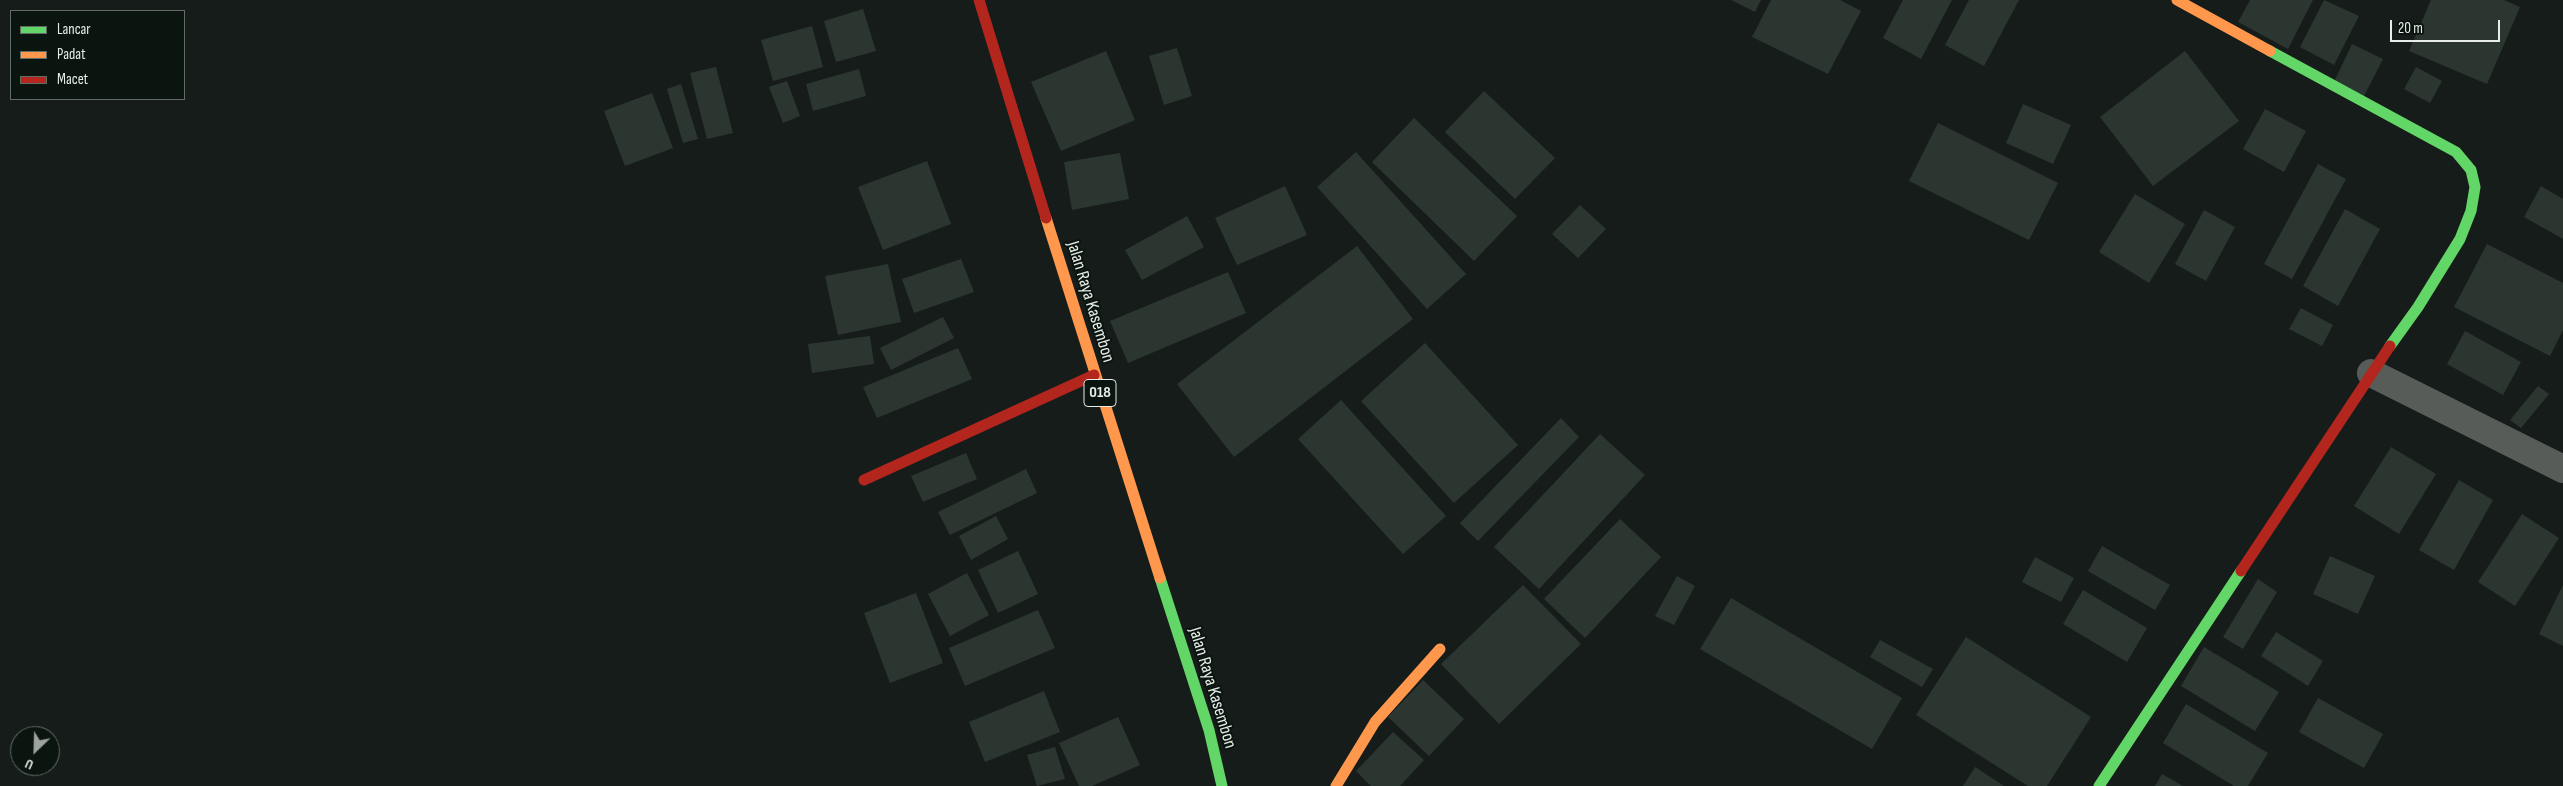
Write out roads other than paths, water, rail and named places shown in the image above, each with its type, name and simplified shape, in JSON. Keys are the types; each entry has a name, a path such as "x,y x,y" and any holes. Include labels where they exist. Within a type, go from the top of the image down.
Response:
{"street":[{"name":"Jalan Raya Kasembon","path":"979,0 1094,375 1206,721 1222,786"},
{"path":"2099,786 2371,373 2418,307 2460,239 2471,211 2475,187 2471,170 2456,152 2177,0"},
{"path":"2371,373 2563,468"},
{"path":"864,480 1094,375"},
{"path":"1336,786 1375,722 1440,649"}]}
